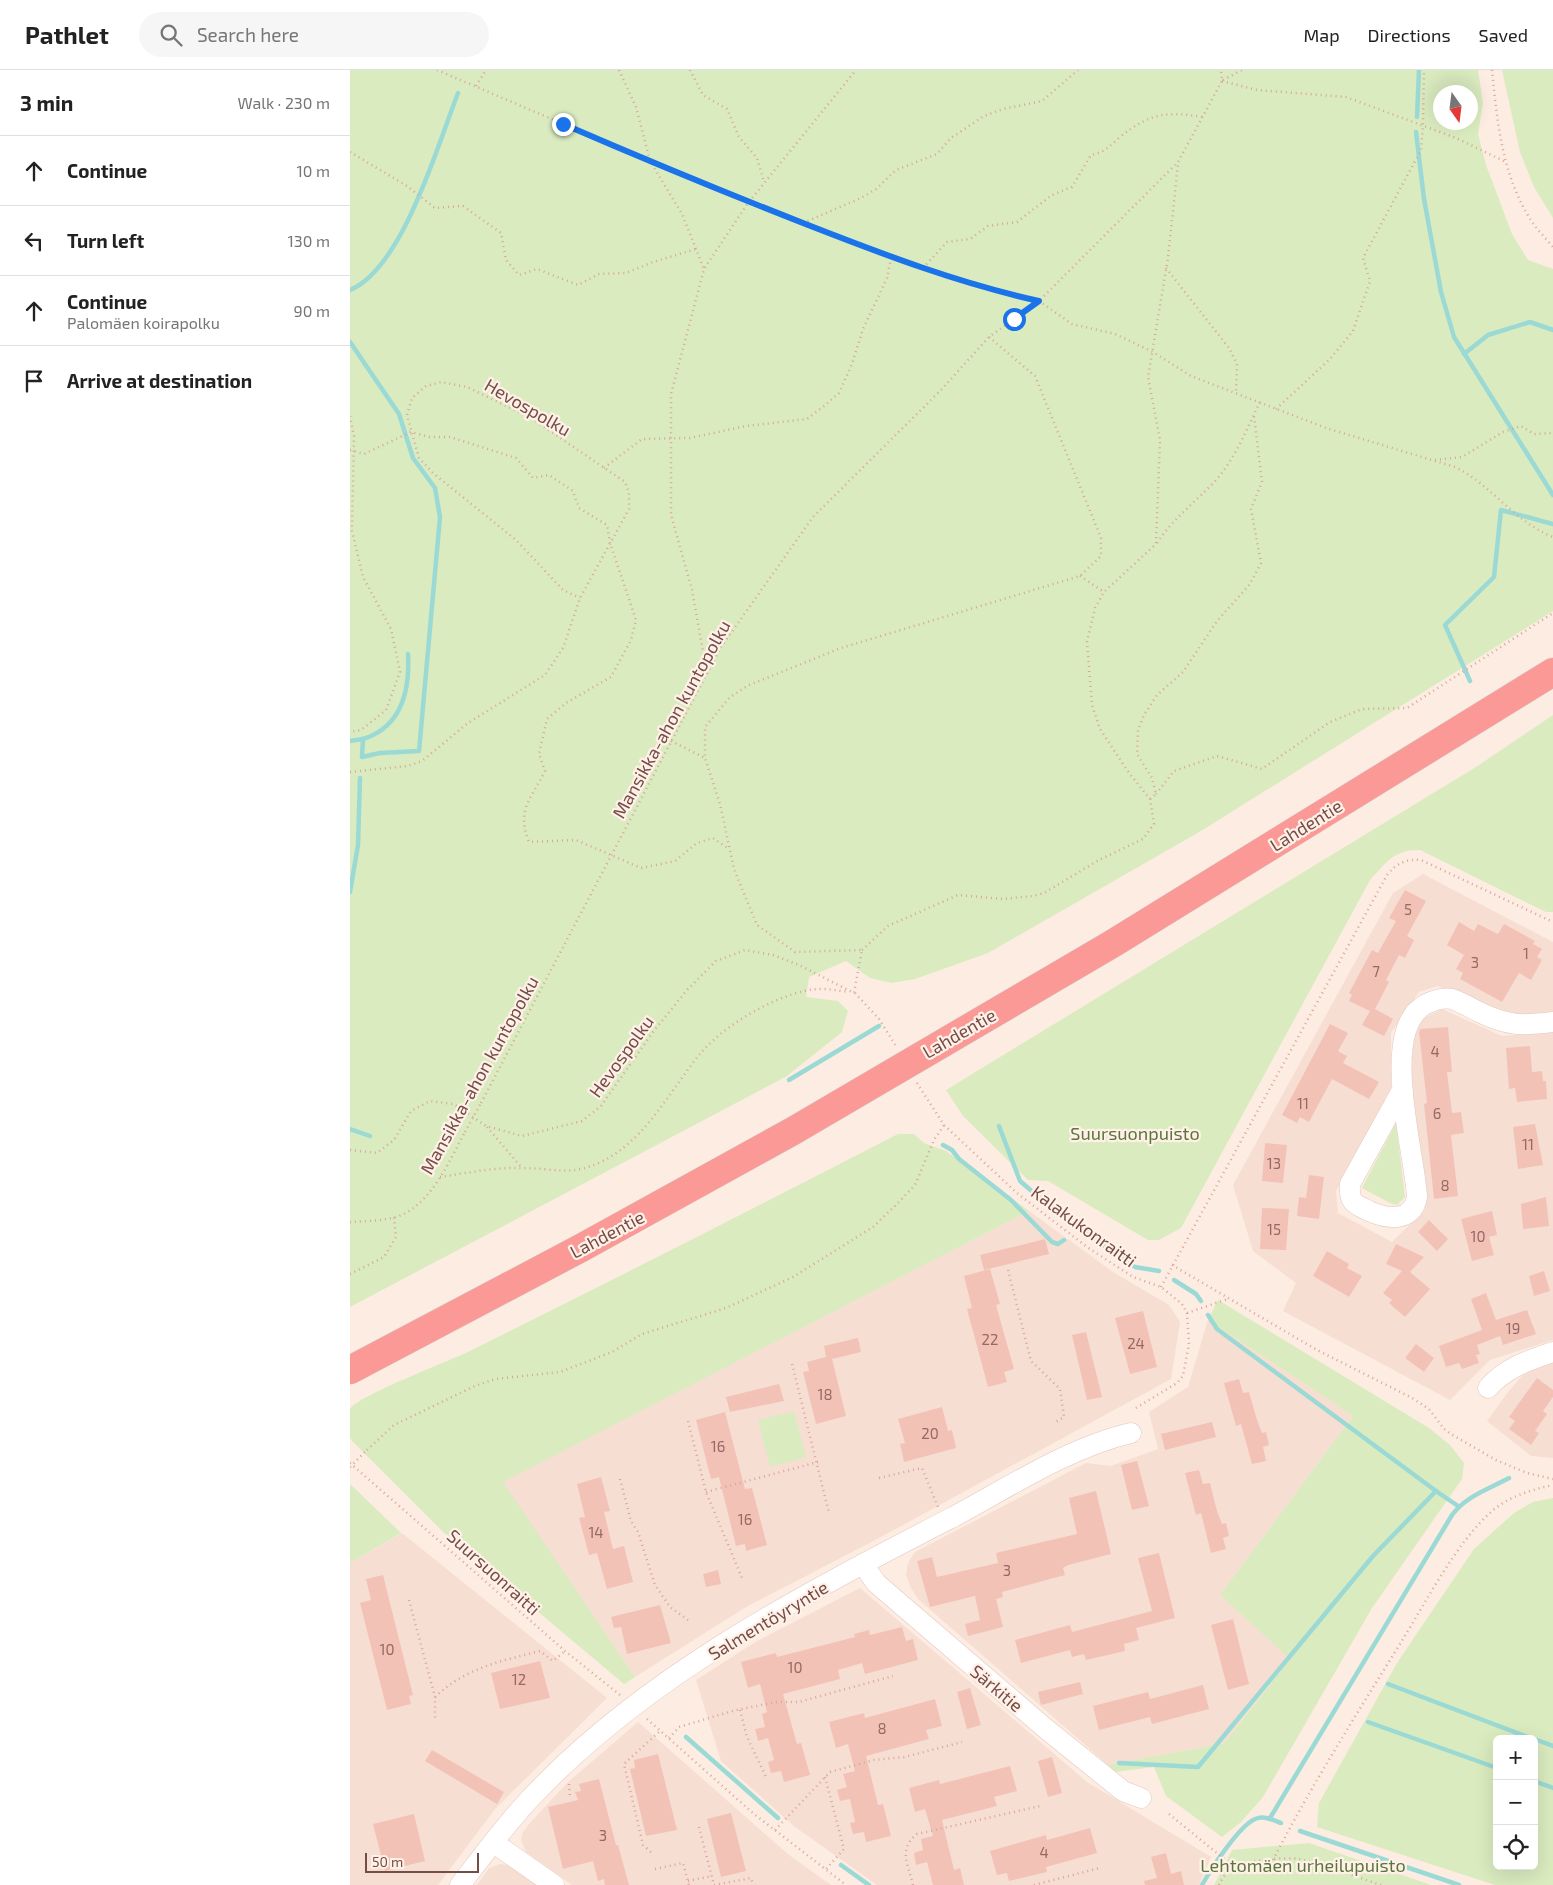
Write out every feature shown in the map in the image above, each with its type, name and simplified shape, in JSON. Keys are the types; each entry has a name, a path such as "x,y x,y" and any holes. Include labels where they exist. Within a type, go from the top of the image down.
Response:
{"highway":[{"name":"Lahdentie","path":"350,1370 590,1244 793,1131 1112,944 1553,672"}],"street":[{"path":"1402,1090 1350,1184 1352,1200 1385,1218 1393,1219 1410,1211 1416,1204 1417,1197 1402,1090 1402,1042 1406,1027 1418,1010 1432,1001 1442,998 1452,999 1502,1023 1514,1026 1553,1022"},
{"path":"1488,1388 1502,1374 1513,1367 1553,1352"},
{"name":"Salmentöyryntie","path":"460,1885 528,1801 589,1744 622,1716 714,1651 767,1618 863,1564 1069,1456 1108,1438 1131,1433"},
{"name":"Särkitie","path":"863,1564 876,1583 1045,1728 1123,1791 1141,1798"},
{"path":"494,1843 554,1885"}],"path":[{"path":"437,70 748,203 891,257 979,287 1039,301 1072,324 1115,334 1154,352 1192,376 1326,428 1432,460 1474,476 1512,513 1553,537"},
{"path":"476,86 486,70"},
{"path":"620,70 636,107 650,161 682,214 704,269"},
{"path":"690,70 703,95 727,109 739,137 757,158 764,182"},
{"path":"707,674 692,590 671,515 671,394 704,269 764,182 856,70"},
{"path":"803,223 861,198 876,189 896,170 937,154 950,138 984,116 1003,108 1042,101 1078,70"},
{"path":"1221,70 1222,81"},
{"path":"1222,81 1242,70"},
{"path":"1276,409 1330,359 1353,332 1370,281 1363,258 1421,150 1424,70"},
{"path":"1492,70 1501,142 1510,180 1529,218 1553,247"},
{"path":"1222,81 1257,90 1346,97 1456,138 1506,162"},
{"name":"Mansikka-ahon kuntopolku","path":"350,1222 394,1218 415,1206 440,1177 481,1103 721,647 813,517 940,390 989,337 1039,301 1178,162 1222,81"},
{"path":"923,268 947,242 970,239 988,226 1017,222 1052,195 1072,187 1091,155 1101,153 1132,128 1163,113 1203,118"},
{"path":"350,152 407,186 435,208 463,206 501,233 506,260 519,275 537,269 578,285 599,274 626,273 653,262 696,249"},
{"path":"1156,544 1160,440 1148,377 1154,352 1166,268 1178,162"},
{"path":"604,468 642,439 690,438 746,426 807,418 824,406 839,393 852,364 863,329 885,284 891,257"},
{"path":"1166,268 1229,348 1237,364 1236,393"},
{"path":"862,950 796,952 757,926 734,870 720,804 705,758 704,727 730,697 748,685 798,667 841,648 1080,576 1101,556 1100,538 1097,529 1035,376 989,337"},
{"name":"Hevospolku","path":"350,772 408,766 422,761 468,723 545,674 563,648 580,598 629,509 629,493 625,482 531,418 467,387 441,382 426,386 412,398 407,415 418,458 432,473 516,540 563,590 580,598"},
{"path":"854,993 862,950 888,926 958,896 1003,899 1034,896 1044,893 1100,860 1143,839 1154,824 1150,799 1129,773 1100,729 1092,705 1087,642 1095,608 1104,592 1156,544 1170,522 1217,479 1233,457 1260,402"},
{"path":"350,416 352,531 363,577 391,630 400,672 386,710 361,730 350,732"},
{"path":"1156,794 1152,778 1137,754 1138,730 1144,715 1157,695 1183,672 1217,622 1250,584 1261,563 1250,509 1262,482 1254,416"},
{"path":"1432,460 1462,457 1503,432 1521,426 1534,434 1553,433"},
{"path":"352,450 364,454 411,432 430,437 450,437 516,458 533,478 549,475 573,491 579,508 607,525 610,543 636,620 631,640 611,677 566,703 547,719 538,754 545,771 526,803 523,827 530,842 576,840 642,868 675,860 697,843 714,838 730,850"},
{"path":"1080,576 1104,592"},
{"path":"1150,799 1174,771 1217,756 1262,769 1338,719 1362,709 1407,708 1553,614"},
{"path":"671,742 705,758"},
{"path":"1161,1287 1387,875 1395,866 1407,859 1421,860 1553,922"},
{"name":"Hevospolku","path":"350,1150 377,1153 394,1140 411,1111 430,1101 454,1104 486,1126 522,1136 582,1121 601,1106 653,1032 704,972 716,961 745,950 773,955 799,965 854,993"},
{"path":"440,1177 522,1168 570,1172 604,1160 636,1138 700,1053 727,1029 770,1002 805,991 827,988 854,993 878,1019 899,1052"},
{"name":"Kalakukonraitti","path":"915,1079 944,1125 1017,1193 1086,1246 1133,1277 1161,1287 1182,1304 1187,1314"},
{"path":"350,1465 394,1425 475,1386 495,1379 560,1372 612,1352 642,1334 726,1308 793,1278 873,1227 898,1204 915,1185 934,1140 944,1125"},
{"path":"486,1126 522,1168"},
{"path":"350,1274 384,1256 396,1237 394,1218"},
{"path":"1172,1265 1317,1350 1412,1398 1429,1409 1444,1429 1496,1460 1527,1473 1553,1479"},
{"path":"1008,1270 1031,1361 1060,1390 1064,1417 1054,1423"},
{"path":"1136,1408 1177,1383 1183,1376 1189,1344 1187,1314 1229,1299"},
{"path":"792,1364 830,1513"},
{"path":"688,1421 706,1492 742,1578"},
{"path":"706,1492 818,1462"},
{"name":"Suursuonraitti","path":"350,1465 565,1651 623,1698"},
{"path":"879,1478 922,1468 941,1512"},
{"path":"620,1479 631,1521 638,1532 655,1585 670,1607 688,1620"},
{"path":"1273,1860 1362,1705 1429,1596 1472,1532 1492,1511 1513,1497 1534,1489 1553,1485"},
{"path":"409,1600 434,1696 435,1720"},
{"path":"434,1696 463,1674 481,1666 540,1651 553,1661 565,1651"},
{"path":"668,1738 679,1727 740,1710 777,1702 799,1702 893,1676"},
{"path":"740,1710 747,1737 767,1779"},
{"path":"640,1713 775,1830 846,1885"},
{"path":"651,1852 643,1845 624,1764 660,1731"},
{"path":"775,1830 830,1772 874,1760 905,1757 962,1742"},
{"path":"826,1777 844,1849 826,1870"},
{"path":"913,1885 905,1850 909,1841 917,1834 1040,1806"},
{"path":"1169,1814 1234,1867"},
{"path":"699,1827 714,1885 751,1878 753,1885"},
{"path":"1219,1885 1234,1867 1250,1862 1296,1858 1381,1885"},
{"path":"656,1869 683,1863 689,1885"},
{"path":"1034,1885 1100,1868"},
{"path":"688,1881 712,1876"}],"shaded area":[{"path":"1423,874 1553,942 1553,1013 1510,1016 1438,986 1419,992 1391,1033 1391,1088 1336,1191 1338,1213 1392,1242 1425,1210 1408,1057 1417,1026 1426,1017 1442,1009 1502,1036 1553,1032 1553,1340 1490,1360 1450,1400 1283,1311 1296,1283 1253,1251 1233,1185 1393,893"},
{"path":"1029,1211 1113,1272 1169,1305 1180,1322 1171,1379 879,1538 746,1607 635,1677 502,1482"},
{"path":"1208,1320 1353,1416 1220,1595 1290,1658 1224,1743 1108,1765 918,1599 906,1575 908,1563 915,1552 1086,1463 1111,1466 1158,1449 1149,1412 1188,1387"},
{"path":"1553,1360 1553,1458 1531,1456 1487,1421 1527,1370"},
{"path":"402,1533 607,1698 495,1809 438,1885 350,1885 350,1563"},
{"path":"860,1588 1087,1782 1211,1857 1199,1885 877,1885 795,1827 721,1761 696,1680 757,1641"},
{"path":"638,1722 789,1855 831,1885 572,1885 526,1852 521,1840 523,1832 529,1824 568,1782"},
{"path":"500,1864 508,1865 536,1885 477,1885 489,1868"}],"green space":[{"path":"350,70 1478,70 1483,103 1478,134 1486,165 1512,234 1528,260 1553,269 1553,611 1201,831 988,953 915,979 891,983 870,978 846,961 809,977 806,997 838,1001 848,1011 842,1032 787,1076 350,1307"},
{"path":"1502,70 1553,70 1553,218 1534,187 1520,152"},
{"name":"Suursuonpuisto","path":"1553,715 1553,912 1546,912 1420,850 1403,852 1391,858 1370,880 1181,1228 1159,1240 1148,1240 1048,1181 1028,1180 963,1116 946,1090 1476,767"},
{"path":"1396,1123 1405,1197 1397,1205 1362,1188"},
{"path":"898,1134 914,1134 924,1143 946,1151 1029,1211 503,1482 635,1677 624,1684 443,1532 352,1441 350,1437 350,1409 370,1395 472,1350"},
{"path":"1218,1300 1429,1428 1450,1445 1464,1463 1462,1479 1372,1608 1263,1797 1241,1822 1222,1837 1166,1796 1154,1767 1115,1772 1108,1765 1224,1743 1290,1659 1220,1595 1353,1416 1208,1320"},
{"path":"794,1411 806,1457 770,1467 758,1420"},
{"path":"350,1484 401,1533 350,1563"},
{"path":"1553,1498 1553,1885 1495,1885 1317,1827 1319,1803 1397,1663 1474,1549 1514,1513 1533,1502"},
{"name":"Lehtomäen urheilupuisto","path":"1309,1843 1431,1885 1214,1885 1232,1850"}],"building":[{"path":"1405,890 1426,901 1407,936 1414,940 1405,958 1399,955 1386,980 1389,982 1375,1009 1393,1019 1384,1036 1362,1025 1370,1011 1349,1001 1352,995 1349,993 1372,950 1378,953 1396,921 1389,918"},
{"path":"1459,922 1474,931 1478,924 1498,934 1504,924 1535,941 1533,944 1542,949 1537,957 1542,960 1531,980 1519,973 1502,1002 1460,979 1463,973 1456,969 1464,955 1447,945"},
{"path":"1330,1024 1348,1033 1338,1051 1347,1056 1343,1063 1379,1082 1369,1099 1332,1079 1309,1122 1300,1117 1297,1123 1282,1115"},
{"path":"1448,1027 1452,1072 1447,1072 1452,1113 1461,1112 1464,1133 1451,1135 1458,1196 1434,1199 1424,1104 1427,1103 1419,1032 1420,1029"},
{"path":"1530,1046 1532,1072 1542,1071 1543,1081 1546,1081 1547,1099 1517,1102 1515,1088 1509,1089 1506,1048"},
{"path":"1535,1124 1543,1165 1518,1169 1513,1127"},
{"path":"1265,1143 1287,1145 1283,1183 1262,1181"},
{"path":"1309,1175 1324,1177 1319,1219 1297,1216 1299,1197 1306,1198"},
{"path":"1546,1197 1549,1226 1523,1229 1521,1204"},
{"path":"1262,1208 1289,1209 1286,1250 1260,1249"},
{"path":"1492,1211 1497,1235 1489,1237 1494,1255 1472,1261 1461,1219"},
{"path":"1429,1220 1448,1239 1437,1251 1418,1232"},
{"path":"1045,1239 1049,1254 984,1270 980,1255"},
{"path":"1396,1244 1424,1257 1410,1272 1430,1289 1405,1317 1389,1303 1392,1300 1383,1293 1402,1271 1386,1264"},
{"path":"1327,1251 1349,1264 1347,1268 1362,1276 1349,1297 1313,1276"},
{"path":"990,1269 1000,1304 996,1305 1014,1369 1004,1372 1007,1382 988,1387 967,1309 972,1308 964,1276"},
{"path":"1544,1271 1550,1291 1534,1296 1529,1276"},
{"path":"1486,1293 1496,1320 1527,1310 1536,1334 1503,1345 1500,1336 1477,1345 1480,1354 1476,1355 1479,1363 1462,1369 1459,1363 1446,1367 1439,1346 1482,1330 1471,1299"},
{"path":"1143,1311 1157,1367 1130,1374 1115,1318"},
{"path":"1086,1332 1102,1397 1087,1400 1072,1335"},
{"path":"858,1338 861,1352 832,1359 846,1416 816,1424 803,1372 809,1371 807,1362 826,1357 824,1346"},
{"path":"1416,1344 1434,1358 1424,1372 1405,1358"},
{"path":"1537,1378 1553,1390 1553,1397 1543,1411 1547,1414 1535,1431 1539,1433 1531,1445 1509,1429 1515,1421 1509,1417"},
{"path":"1239,1379 1243,1393 1249,1392 1262,1433 1266,1432 1269,1445 1263,1447 1266,1461 1252,1464 1241,1424 1236,1426 1224,1383"},
{"path":"779,1384 784,1401 730,1412 726,1397"},
{"path":"942,1407 948,1431 952,1430 956,1448 904,1462 900,1444 905,1443 898,1419"},
{"path":"725,1412 745,1489 752,1488 767,1545 746,1551 745,1544 736,1546 719,1477 711,1479 696,1420"},
{"path":"1212,1422 1216,1437 1165,1450 1161,1434"},
{"path":"1137,1461 1149,1506 1132,1510 1121,1465"},
{"path":"1199,1470 1203,1484 1210,1483 1217,1511 1222,1524 1226,1523 1229,1536 1223,1538 1226,1549 1211,1553 1201,1513 1196,1515 1185,1473"},
{"path":"601,1477 610,1511 604,1512 613,1549 624,1546 633,1582 607,1589 597,1553 589,1555 579,1518 585,1517 577,1484"},
{"path":"1096,1491 1111,1554 1068,1565 1063,1568 1065,1575 1002,1592 1003,1597 996,1599 1003,1627 968,1636 965,1624 980,1620 975,1596 930,1607 917,1561 932,1557 937,1577 998,1563 996,1553 1077,1534 1069,1498"},
{"path":"1159,1553 1175,1618 1136,1628 1139,1640 1124,1644 1125,1651 1086,1660 1084,1654 1072,1657 1070,1650 1021,1663 1015,1640 1070,1625 1072,1632 1152,1611 1138,1558"},
{"path":"718,1570 721,1584 706,1587 703,1574"},
{"path":"383,1575 413,1695 409,1696 411,1704 387,1710 360,1603 371,1600 366,1579"},
{"path":"660,1605 671,1643 627,1654 621,1627 614,1628 611,1617"},
{"path":"1233,1619 1249,1684 1228,1690 1211,1625"},
{"path":"902,1627 906,1641 913,1639 918,1660 865,1674 862,1663 838,1670 840,1679 783,1694 797,1744 801,1743 810,1775 784,1782 781,1771 771,1773 768,1762 774,1760 768,1738 758,1741 755,1729 765,1727 762,1714 767,1712 760,1684 748,1688 741,1662 776,1653 777,1657 855,1637 854,1634 869,1630 870,1635"},
{"path":"540,1661 550,1698 500,1709 491,1673"},
{"path":"1080,1682 1083,1694 1041,1705 1038,1692"},
{"path":"1203,1685 1209,1709 1152,1724 1150,1717 1099,1730 1093,1706 1148,1692 1150,1699"},
{"path":"970,1688 981,1725 967,1729 957,1692"},
{"path":"935,1699 942,1726 926,1730 929,1739 866,1756 878,1805 883,1804 891,1836 866,1842 864,1832 853,1834 850,1823 855,1822 850,1799 840,1801 837,1790 847,1787 843,1774 855,1771 848,1744 836,1748 829,1722 864,1713 865,1718"},
{"path":"432,1750 504,1792 497,1804 425,1761"},
{"path":"658,1754 677,1830 646,1836 630,1769 635,1768 634,1760"},
{"path":"1052,1757 1062,1793 1048,1797 1038,1761"},
{"path":"1010,1766 1017,1791 994,1797 997,1806 942,1820 954,1870 960,1868 964,1885 933,1885 927,1862 916,1865 914,1853 923,1850 921,1839 933,1836 925,1809 915,1812 909,1788 939,1780 940,1784"},
{"path":"599,1779 616,1845 618,1845 629,1885 605,1885 604,1879 598,1881 593,1861 563,1869 548,1807 578,1800 575,1792 581,1791 579,1784"},
{"path":"731,1813 746,1871 721,1877 707,1819"},
{"path":"414,1814 425,1861 385,1871 373,1824"},
{"path":"1090,1828 1097,1853 1046,1867 1047,1872 1009,1881 1007,1873 997,1875 990,1851 1046,1835 1047,1840"},
{"path":"1166,1853 1171,1874 1181,1871 1184,1885 1145,1885 1144,1881 1157,1878 1151,1857"}],"waterway":[{"path":"1417,117 1419,70"},
{"path":"350,290 369,277 386,257 402,231 429,172 458,93"},
{"path":"1416,132 1424,199 1441,292 1454,337 1553,495"},
{"path":"1464,354 1488,335 1530,322 1553,330"},
{"path":"350,342 399,414 413,458 435,488 440,517 419,751 380,753 362,757 363,739 386,726 400,706 405,694 408,654"},
{"path":"1470,681 1445,625 1494,577 1501,510 1553,524"},
{"path":"350,741 363,739"},
{"path":"350,892 358,845 360,778"},
{"path":"789,1080 879,1026"},
{"path":"999,1126 1020,1181 1047,1204"},
{"path":"350,1129 370,1136"},
{"path":"943,1145 952,1150 959,1159 1011,1200 1052,1242 1058,1244 1064,1240"},
{"path":"1061,1216 1135,1267 1159,1271"},
{"path":"1174,1280 1196,1294 1201,1301"},
{"path":"1208,1315 1217,1329 1436,1491"},
{"path":"1270,1818 1452,1515 1471,1498 1509,1478"},
{"path":"1119,1763 1198,1767 1373,1556 1436,1491 1458,1506"},
{"path":"1388,1684 1522,1735"},
{"path":"1368,1722 1493,1767"},
{"path":"686,1737 778,1818"},
{"path":"1538,1740 1553,1746"},
{"path":"1538,1782 1553,1788"},
{"path":"1202,1885 1226,1849 1248,1823 1262,1818 1268,1818 1281,1823"},
{"path":"1300,1831 1459,1885"},
{"path":"841,1865 869,1885"}],"route":[{"path":"563,124 748,203 879,253 979,287 1039,301 1014,319"}]}
